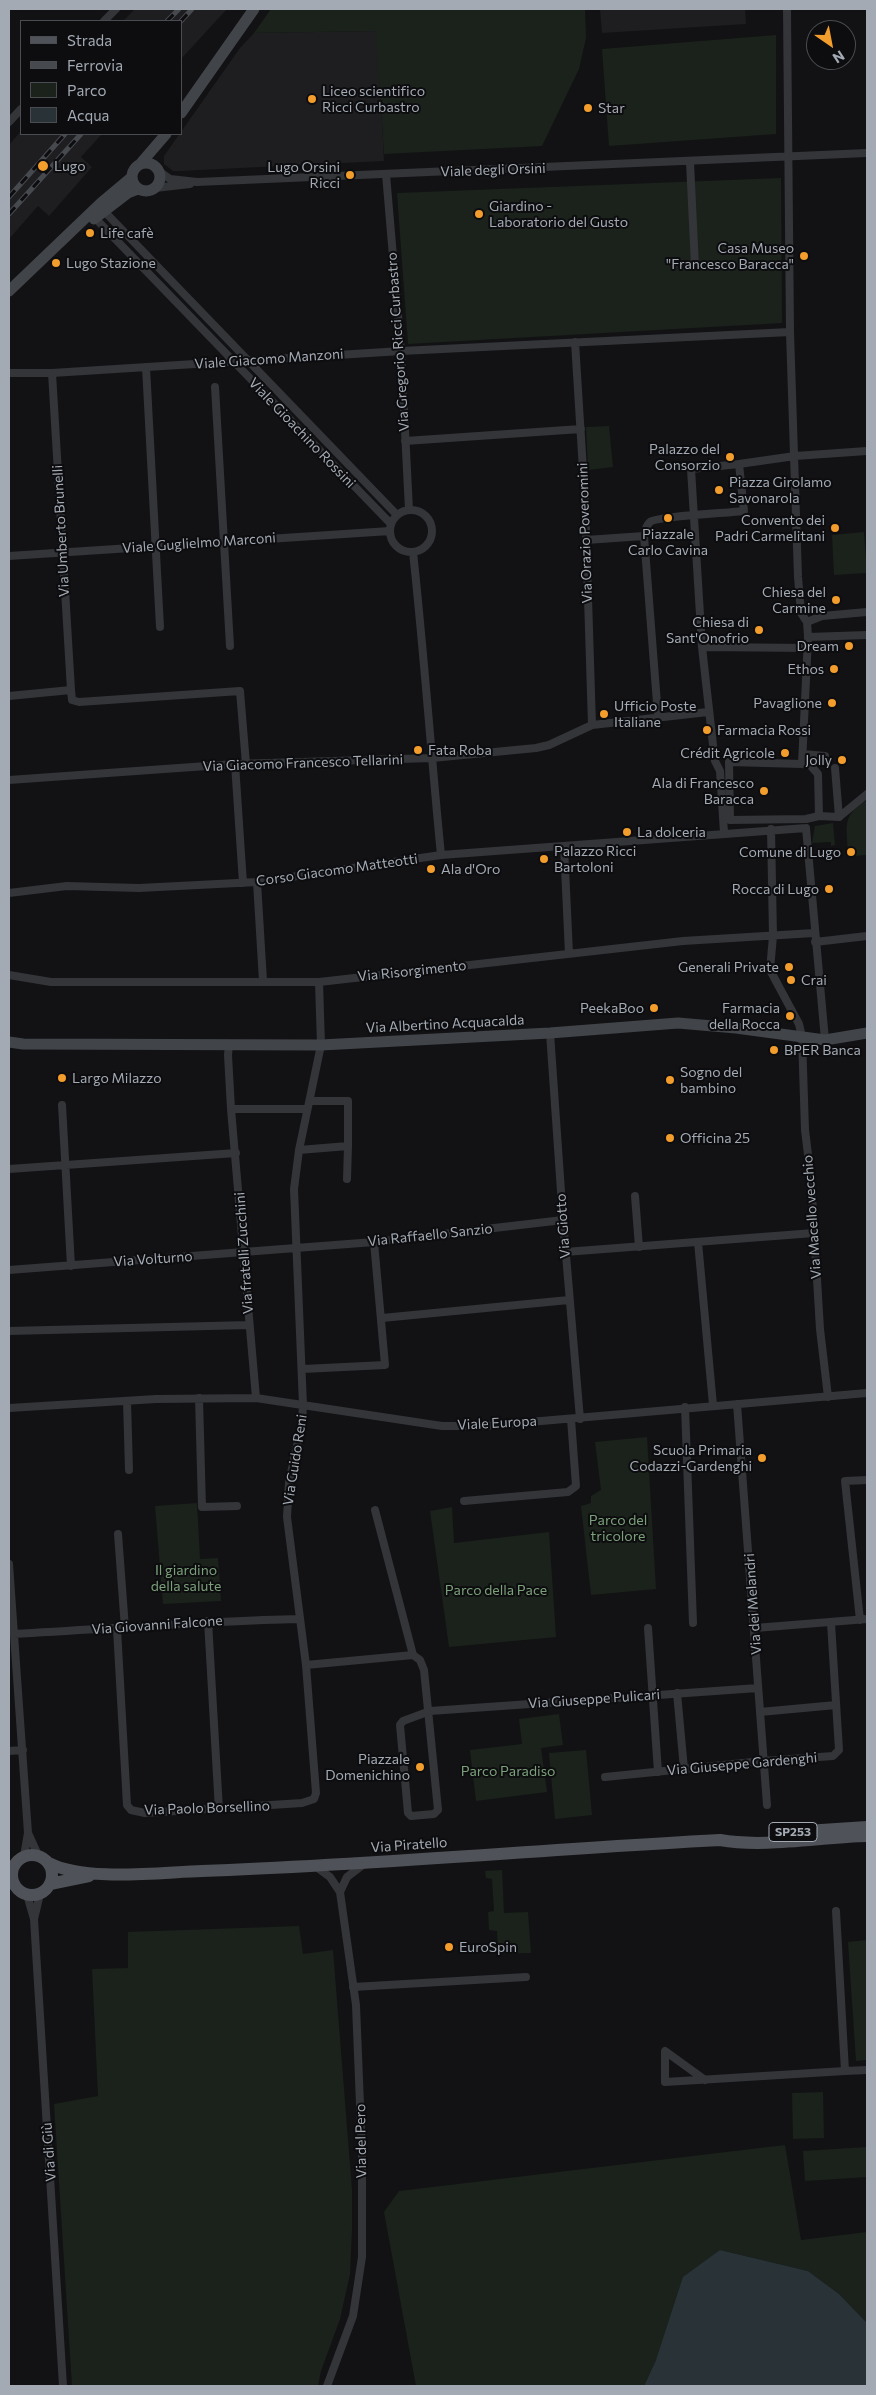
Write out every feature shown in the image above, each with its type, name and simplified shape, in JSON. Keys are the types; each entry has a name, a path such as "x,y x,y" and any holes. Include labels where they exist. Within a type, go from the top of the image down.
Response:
{"main road":[{"path":"182,112 254,9"},
{"path":"9,291 58,245 96,214 132,177 134,169 166,135"},
{"path":"96,214 138,189 147,191 155,188 160,181 158,152 166,135"},
{"path":"141,163 150,163 158,170"},
{"path":"132,177 138,189"},
{"name":"Via Albertino Acquacalda","path":"9,1042 23,1044 321,1045 550,1033 678,1023 736,1028 825,1040 867,1033"},
{"name":"Via Albertino Acquacalda","path":"9,1048 23,1044"},
{"name":"Via Piratello","path":"720,1840 730,1836 867,1827"},
{"name":"Via Piratello","path":"50,1884 99,1874 315,1866 599,1846 720,1840 734,1843 867,1836"},
{"path":"38,1855 16,1863 11,1876 17,1889 40,1894 50,1884 52,1870 49,1864"},
{"name":"Via Piratello","path":"38,1855 57,1868 99,1874"}],"street":[{"path":"105,20 116,9"},
{"path":"786,9 790,158 790,332 801,613 807,622 808,638 802,764"},
{"path":"9,122 20,110"},
{"name":"Viale degli Orsini","path":"155,188 180,186 197,182 790,158 867,153"},
{"path":"690,162 695,266"},
{"name":"Viale degli Orsini","path":"158,170 170,178 197,182"},
{"name":"Via Gregorio Ricci Curbastro","path":"386,174 401,351 409,510"},
{"name":"Viale Gioachino Rossini","path":"96,214 246,359 397,515"},
{"name":"Viale Gioachino Rossini","path":"96,214 230,360 390,527"},
{"name":"Viale Giacomo Manzoni","path":"9,373 52,373 246,359 790,332"},
{"name":"Via Orazio Poveromini","path":"575,342 586,540 592,725"},
{"path":"146,366 160,627"},
{"name":"Via Umberto Brunelli","path":"52,373 71,690"},
{"path":"215,387 230,646"},
{"path":"405,442 581,429"},
{"path":"724,833 720,771 715,761 702,647 696,516 691,469 795,456 867,451"},
{"path":"658,716 644,536 650,521 744,511 739,464"},
{"path":"409,510 421,513 431,527 430,540 425,546 413,552 399,549 391,538 390,527 397,515 409,510"},
{"name":"Viale Guglielmo Marconi","path":"9,556 224,542 390,527"},
{"path":"586,540 644,536"},
{"path":"413,552 425,663 441,854"},
{"path":"807,622 822,616 867,612"},
{"path":"808,638 867,635"},
{"path":"834,636 835,646"},
{"path":"702,647 808,648"},
{"path":"9,696 71,690 72,700 79,702 240,691 246,764"},
{"name":"Via Giacomo Francesco Tellarini","path":"9,780 234,764 432,758 536,748 550,745 592,725 658,716 708,712"},
{"path":"803,754 825,756"},
{"path":"715,761 810,765 818,774 819,816 806,828 771,829"},
{"path":"729,762 730,820 806,819 819,816 839,817 867,794"},
{"path":"234,764 243,883"},
{"path":"835,768 839,817"},
{"path":"806,828 825,1040"},
{"name":"Corso Giacomo Matteotti","path":"9,893 67,886 139,888 257,882 441,854 771,829"},
{"name":"Via Macello vecchio","path":"771,829 773,936 770,970 799,1024 802,1038 805,1130 820,1329 828,1397"},
{"path":"564,846 569,954"},
{"path":"257,882 263,981"},
{"name":"Via Risorgimento","path":"9,975 51,982 319,982 683,941 814,934"},
{"path":"815,942 867,936"},
{"name":"Via Guido Reni","path":"314,1799 316,1793 306,1665 287,1517 290,1482 302,1423 303,1405 294,1189 299,1150 321,1045 319,982"},
{"name":"Via Giotto","path":"550,1033 565,1252 580,1418"},
{"name":"Via fratelli Zucchini","path":"229,1044 231,1109 245,1252 256,1398"},
{"path":"310,1101 348,1101 347,1179"},
{"path":"62,1105 71,1266"},
{"path":"231,1109 307,1109"},
{"path":"299,1150 348,1146"},
{"path":"9,1169 236,1153"},
{"path":"635,1196 639,1246"},
{"name":"Via Raffaello Sanzio","path":"297,1248 374,1242 563,1220"},
{"path":"565,1252 814,1233"},
{"path":"303,1369 385,1365 374,1242"},
{"path":"698,1242 713,1405"},
{"name":"Via Volturno","path":"9,1270 297,1248"},
{"path":"382,1318 569,1300"},
{"path":"9,1332 249,1325"},
{"name":"Viale Europa","path":"9,1408 199,1398 256,1398 442,1426 483,1426 685,1407 828,1397 867,1392"},
{"path":"199,1398 202,1507 237,1506"},
{"path":"127,1401 128,1470"},
{"name":"Via dei Melandri","path":"737,1404 767,1805"},
{"path":"685,1407 693,1623"},
{"path":"464,1501 573,1490 576,1486 571,1419"},
{"path":"755,1628 864,1620 845,1481 867,1480"},
{"path":"375,1510 413,1654 420,1660 424,1670 430,1711 438,1810 434,1814 412,1816 408,1813 400,1725 403,1721 430,1711"},
{"path":"118,1534 121,1628"},
{"path":"9,1564 28,1833 38,1855"},
{"name":"Via Giovanni Falcone","path":"14,1634 208,1621 299,1619"},
{"path":"208,1621 219,1810"},
{"name":"Via Giuseppe Gardenghi","path":"605,1777 833,1756 838,1753 831,1622"},
{"name":"Via Paolo Borsellino","path":"121,1628 127,1805 131,1810 145,1813 219,1810 302,1803 314,1799"},
{"path":"648,1628 651,1695 658,1772"},
{"path":"306,1665 413,1654"},
{"name":"Via Giuseppe Pulicari","path":"430,1711 758,1688"},
{"path":"677,1693 684,1769"},
{"path":"760,1712 836,1705"},
{"path":"9,1751 23,1750"},
{"path":"16,1863 28,1833"},
{"path":"340,1892 347,1877 366,1863"},
{"path":"315,1866 330,1877 340,1892"},
{"name":"Via di Giù","path":"17,1889 34,1919"},
{"name":"Via del Pero","path":"327,2386 353,2316 362,2257 362,2154 358,2042 353,1987 340,1892"},
{"name":"Via di Giù","path":"40,1894 34,1919 63,2386"},
{"path":"836,1911 845,2071"},
{"path":"353,1987 526,1977"},
{"path":"705,2080 665,2051 665,2082 705,2080 867,2070"}],"shaded area":[{"path":"135,9 227,9 182,58 182,20 124,20"},
{"path":"600,9 745,9 746,24 602,33"},
{"name":"Liceo scientifico Ricci Curbastro","path":"377,31 384,161 179,171 173,171 164,164 164,156 179,135 182,135 182,130 240,48 254,33"},
{"path":"20,132 20,135 101,135 81,157 92,167 49,216 38,206 9,239 9,145"}],"green space":[{"path":"271,9 585,9 586,38 579,69 542,146 384,154 376,31 254,33"},
{"path":"776,35 776,134 609,146 602,49"},
{"path":"781,178 782,323 408,344 397,193"},
{"path":"609,426 613,467 588,470 586,427"},
{"path":"864,532 867,573 834,575 832,535"},
{"path":"867,800 867,855 852,856 850,851 848,851 848,821 854,810"},
{"path":"833,823 835,845 831,846 831,842 812,843 815,826"},
{"name":"Parco del tricolore","path":"647,1437 656,1589 591,1595 581,1506 591,1503 591,1496 601,1490 595,1442"},
{"name":"Il giardino della salute","path":"197,1503 200,1559 218,1558 221,1601 163,1604 155,1506"},
{"name":"Parco della Pace","path":"452,1507 454,1543 549,1532 556,1637 449,1647 430,1511"},
{"name":"Parco Paradiso","path":"559,1714 563,1745 541,1748 547,1792 476,1801 470,1750 522,1744 519,1719"},
{"path":"586,1750 592,1815 555,1819 549,1753"},
{"path":"502,1870 504,1913 528,1912 531,1953 498,1954 497,1931 489,1930 488,1912 494,1911 492,1879 486,1878 485,1871"},
{"path":"299,1926 303,1954 333,1950 352,2190 350,2274 340,2319 321,2371 318,2386 72,2386 54,2104 98,2096 92,1969 128,1968 128,1932"},
{"path":"867,1940 867,2060 856,2061 848,1942"},
{"path":"823,2092 824,2138 793,2139 792,2093"},
{"path":"785,2145 801,2240 867,2232 867,2323 839,2294 808,2271 720,2250 656,2360 644,2386 416,2386 384,2212 399,2191"},
{"path":"867,2147 867,2177 805,2181 803,2151"}],"water":[{"path":"720,2250 808,2271 839,2294 867,2323 867,2386 644,2386 656,2360 683,2277"}],"railway":[{"path":"168,20 179,9"},
{"path":"182,20 192,9"},
{"path":"9,197 64,135"},
{"path":"9,214 80,135"}],"place":[{"name":"Liceo scientifico Ricci Curbastro","path":"312,99"},
{"name":"Star","path":"588,108"},
{"name":"Lugo","path":"43,166"},
{"name":"Lugo Orsini Ricci","path":"350,175"},
{"name":"Giardino - Laboratorio del Gusto","path":"479,214"},
{"name":"Life cafè","path":"90,233"},
{"name":"Casa Museo \"Francesco Baracca\"","path":"804,256"},
{"name":"Lugo Stazione","path":"56,263"},
{"name":"Palazzo del Consorzio","path":"730,457"},
{"name":"Piazza Girolamo Savonarola","path":"719,490"},
{"name":"Piazzale Carlo Cavina","path":"668,518"},
{"name":"Convento dei Padri Carmelitani","path":"835,528"},
{"name":"Chiesa del Carmine","path":"836,600"},
{"name":"Chiesa di Sant'Onofrio","path":"759,630"},
{"name":"Dream","path":"849,646"},
{"name":"Ethos","path":"834,669"},
{"name":"Pavaglione","path":"832,703"},
{"name":"Ufficio Poste Italiane","path":"604,714"},
{"name":"Farmacia Rossi","path":"707,730"},
{"name":"Fata Roba","path":"418,750"},
{"name":"Crédit Agricole","path":"785,753"},
{"name":"Jolly","path":"842,760"},
{"name":"Ala di Francesco Baracca","path":"764,791"},
{"name":"La dolceria","path":"627,832"},
{"name":"Comune di Lugo","path":"851,852"},
{"name":"Palazzo Ricci Bartoloni","path":"544,859"},
{"name":"Ala d'Oro","path":"431,869"},
{"name":"Rocca di Lugo","path":"829,889"},
{"name":"Generali Private","path":"789,967"},
{"name":"Crai","path":"791,980"},
{"name":"PeekaBoo","path":"654,1008"},
{"name":"Farmacia della Rocca","path":"790,1016"},
{"name":"BPER Banca","path":"774,1050"},
{"name":"Largo Milazzo","path":"62,1078"},
{"name":"Sogno del bambino","path":"670,1080"},
{"name":"Officina 25","path":"670,1138"},
{"name":"Scuola Primaria Codazzi-Gardenghi","path":"762,1458"},
{"name":"Piazzale Domenichino","path":"420,1767"},
{"name":"EuroSpin","path":"449,1947"}]}
